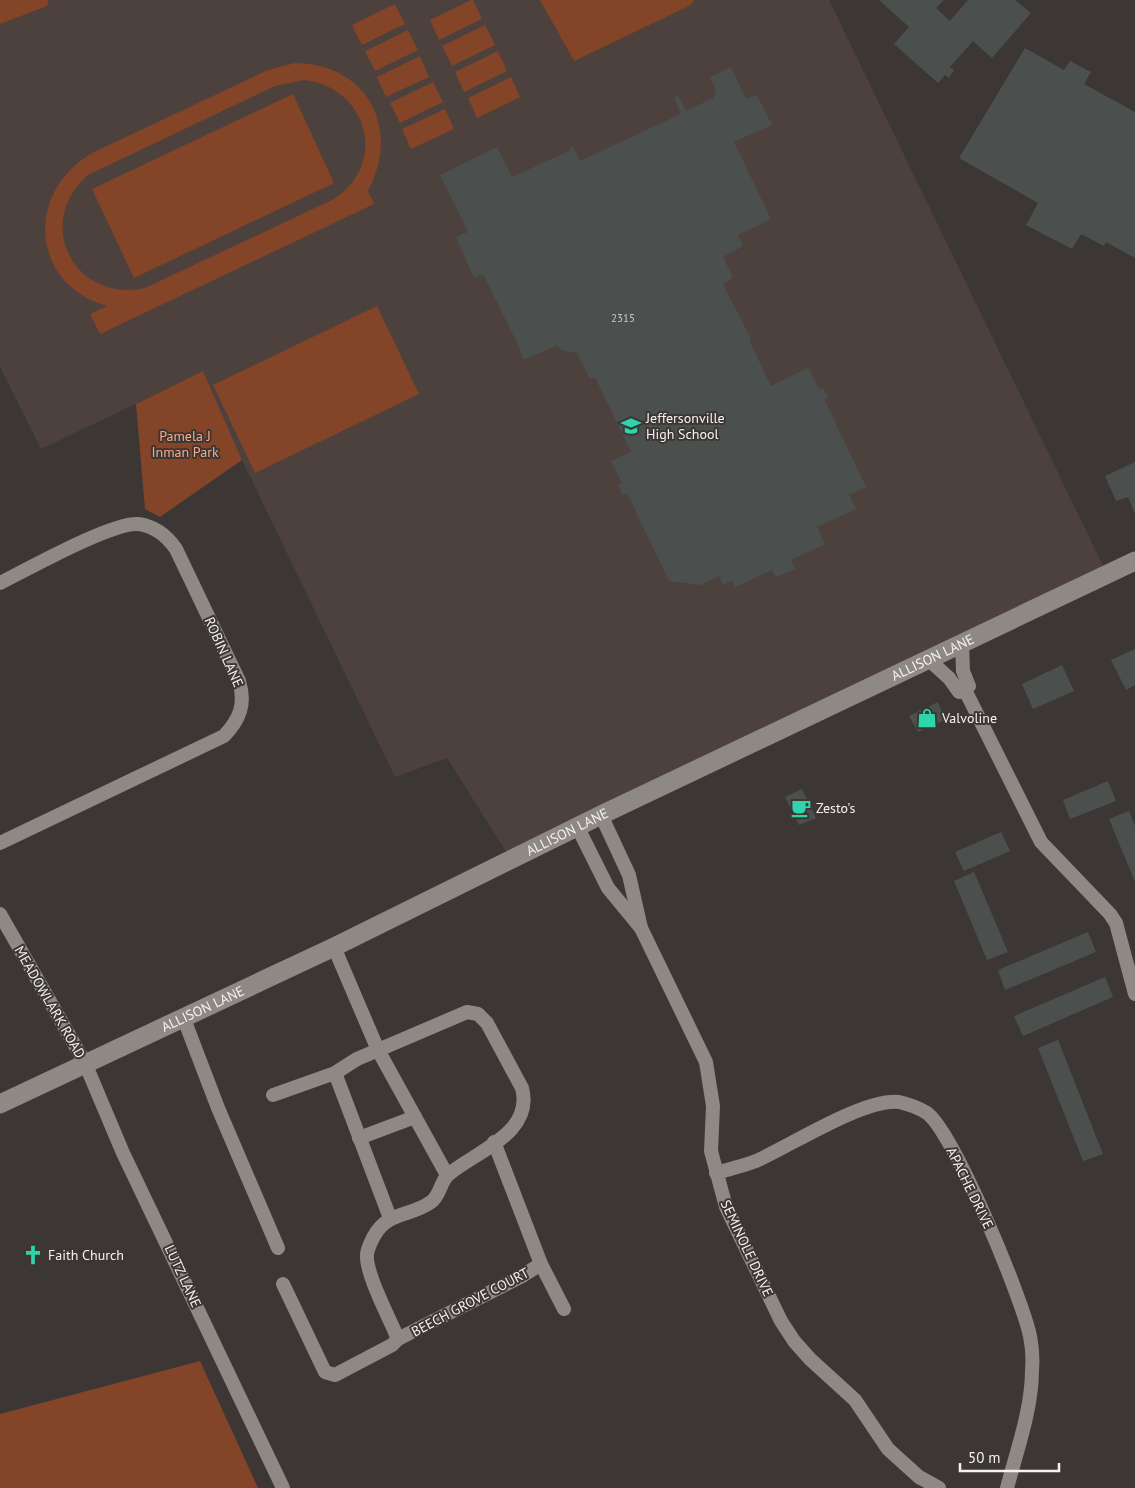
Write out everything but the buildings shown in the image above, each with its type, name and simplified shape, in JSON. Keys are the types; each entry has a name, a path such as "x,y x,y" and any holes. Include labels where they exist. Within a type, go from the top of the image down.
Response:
{"main road":[{"name":"ALLISON LANE","path":"0,1104 85,1063 184,1019 577,826 1135,561"}],"street":[{"name":"ROBIN LANE","path":"0,583 109,530 139,524 156,529 163,533 176,549 239,681 242,703 235,724 224,736 0,843"},
{"path":"928,659 949,678 959,692 965,690 969,686 964,671 962,643"},
{"path":"965,690 1041,842 1116,923 1135,994"},
{"name":"SEMINOLE DRIVE","path":"601,815 629,875 641,928 706,1062 713,1106 711,1150 716,1173 726,1207 781,1321 794,1341 845,1390 888,1449 919,1477 938,1488"},
{"name":"SEMINOLE DRIVE","path":"577,826 608,888 641,928"},
{"name":"MEADOWLARK ROAD","path":"0,914 85,1063"},
{"path":"334,947 378,1050 447,1176"},
{"path":"273,1095 334,1073 357,1059 467,1012 478,1014 487,1023 522,1088 525,1099 522,1115 514,1128 447,1176 439,1194 433,1201 416,1212 390,1218 334,1073"},
{"path":"184,1019 218,1108 278,1248"},
{"name":"LUTZ LANE","path":"85,1063 123,1153 284,1488"},
{"name":"APACHE DRIVE","path":"716,1173 754,1162 853,1114 883,1103 898,1102 927,1114 939,1127 964,1173 1006,1266 1030,1337 1032,1370 1029,1399 1007,1488"},
{"path":"359,1138 415,1117"},
{"name":"BEECH GROVE COURT","path":"494,1142 541,1264 564,1309"},
{"name":"BEECH GROVE COURT","path":"390,1218 380,1226 370,1244 366,1265 398,1339"},
{"name":"BEECH GROVE COURT","path":"283,1284 325,1372 335,1375 392,1345 398,1339 522,1276 541,1264"}],"shaded area":[{"name":"Jeffersonville High School","path":"0,0 829,0 1107,574 511,859 447,758 395,777 242,460 203,372 41,449 0,367"}],"green space":[{"path":"0,0 49,0 47,6 0,24"},
{"path":"473,0 482,19 439,40 430,20"},
{"path":"540,0 694,0 691,5 574,61"},
{"path":"395,4 405,24 362,45 352,25"},
{"path":"485,25 495,45 452,66 442,46"},
{"path":"408,30 418,50 375,71 365,51"},
{"path":"498,51 507,71 464,92 455,72"},
{"path":"420,56 429,77 386,97 377,77"},
{"path":"295,63 320,66 342,75 359,87 371,104 379,123 381,145 377,167 368,191 374,204 100,334 90,314 107,306 81,295 62,278 50,258 45,235 47,212 56,189 72,169 94,152 268,70","holes":["304,80 326,86 343,96 356,111 363,129 365,147 361,166 351,184 334,199 145,288 120,289 98,283 81,271 69,255 63,236 64,215 72,194 88,175 275,86"]},
{"path":"511,77 520,97 477,118 468,98"},
{"path":"433,82 443,102 400,123 390,103"},
{"path":"293,94 334,183 134,278 92,189"},
{"path":"445,109 454,129 411,149 402,129"},
{"path":"377,306 419,394 255,473 213,385"},
{"name":"Pamela J Inman Park","path":"203,371 242,460 160,517 145,509 136,404"},
{"path":"200,1361 258,1488 0,1488 0,1414"}],"place":[{"name":"Jeffersonville High School","path":"631,426"},
{"name":"Valvoline","path":"927,718"},
{"name":"Zesto's","path":"801,808"},
{"name":"Faith Church","path":"33,1255"}]}
